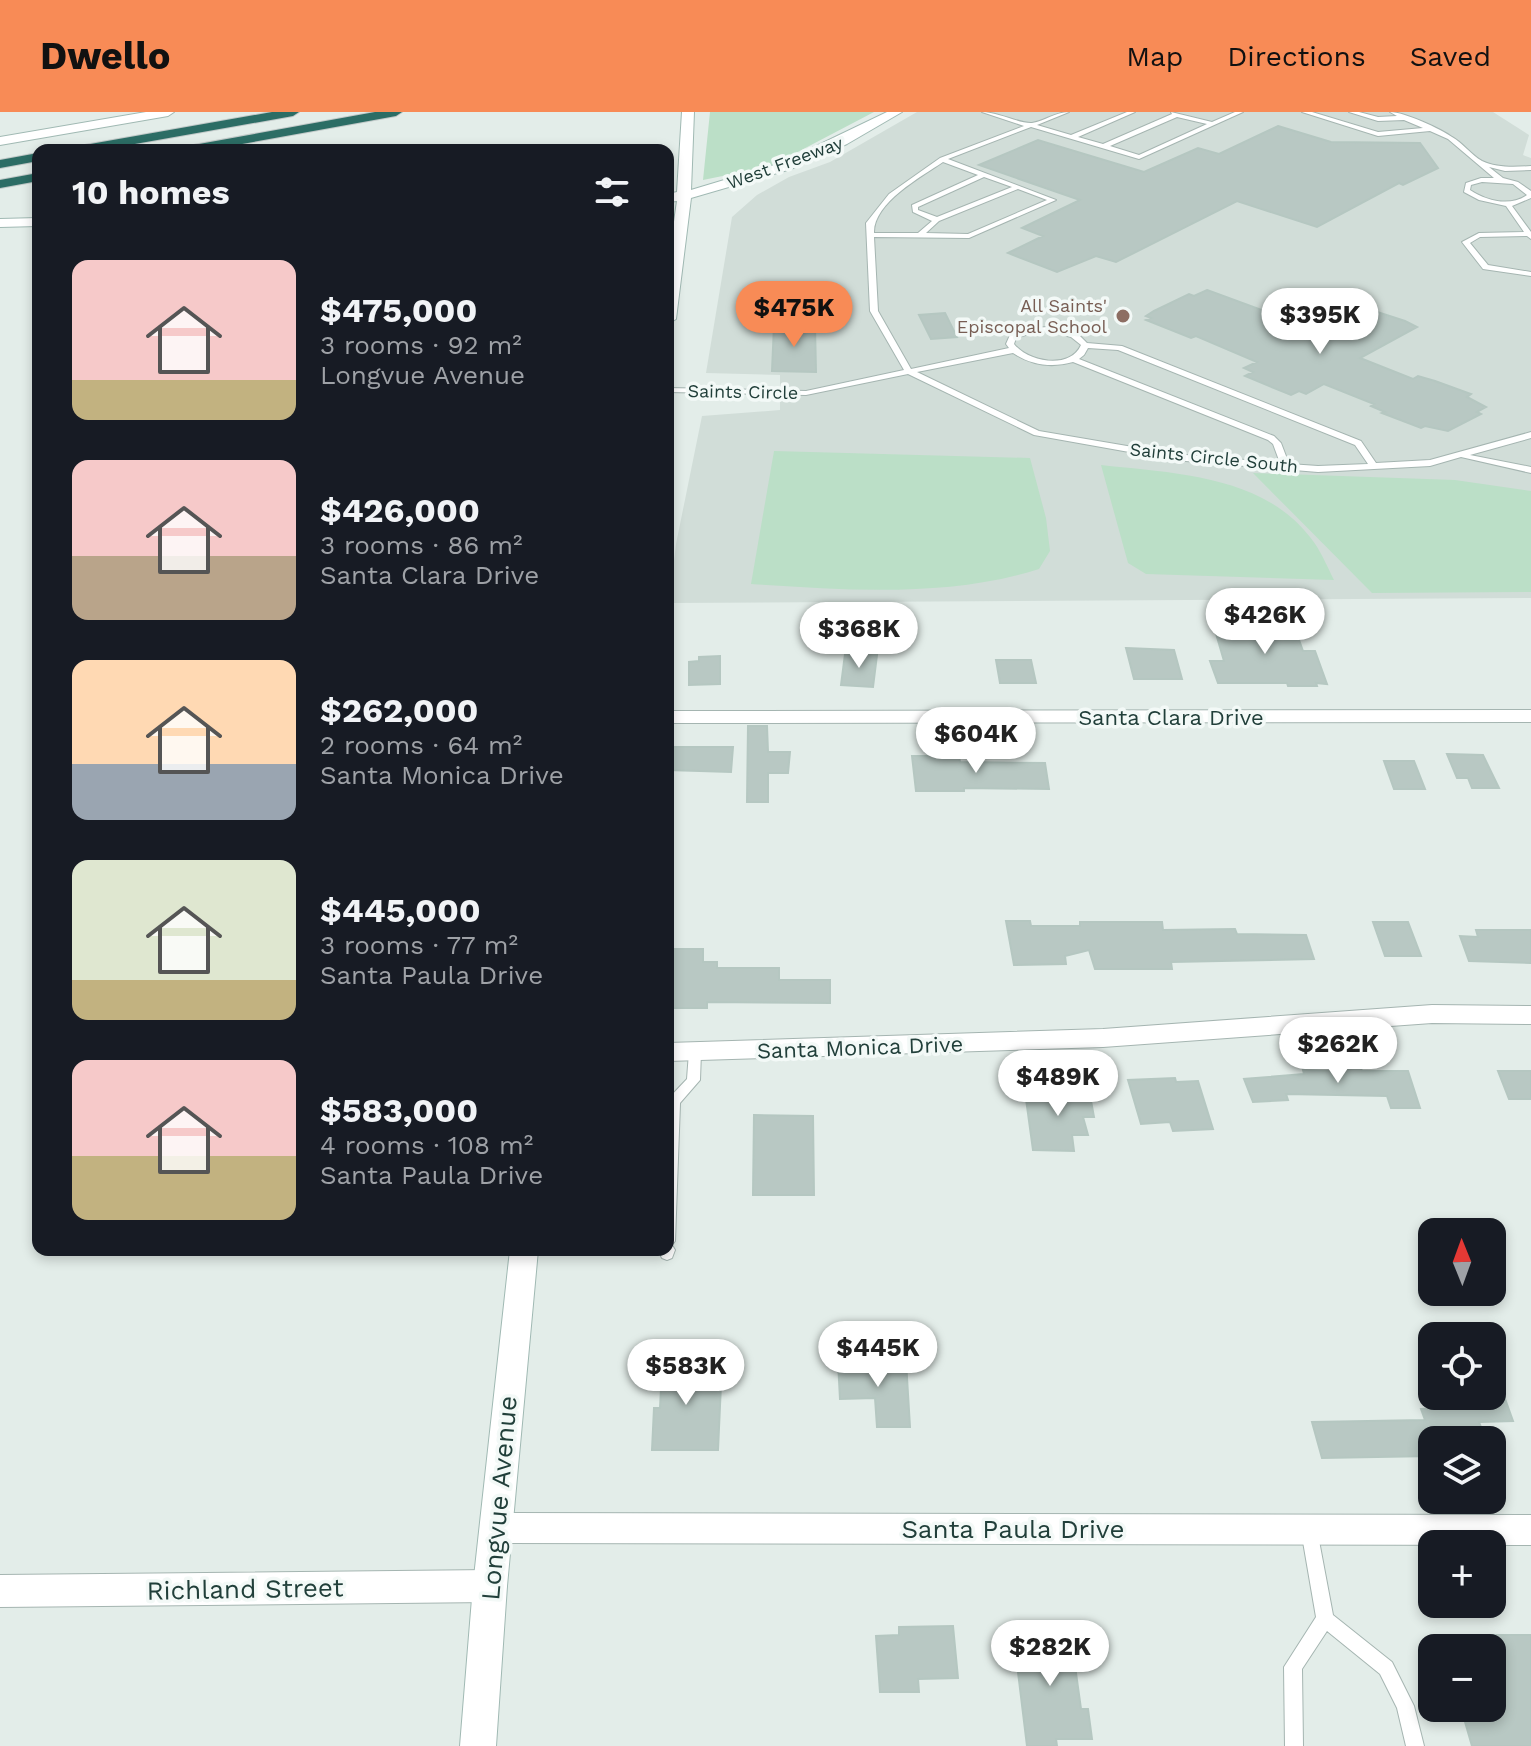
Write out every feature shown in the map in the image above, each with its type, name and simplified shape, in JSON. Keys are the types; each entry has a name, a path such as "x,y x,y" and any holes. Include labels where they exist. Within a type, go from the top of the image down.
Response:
{"highway":[{"path":"113,144 293,112"},
{"path":"221,144 396,112"},
{"path":"0,164 32,158"},
{"path":"0,184 32,178"}],"street":[{"path":"0,141 168,112"},
{"path":"674,273 684,196 688,112"},
{"name":"West Freeway","path":"674,197 742,181 816,156 896,112"},
{"path":"0,223 32,222"},
{"name":"Santa Clara Drive","path":"674,717 1531,716"},
{"name":"Santa Monica Drive","path":"674,1052 1103,1038 1432,1014 1531,1015"},
{"name":"Longvue Avenue","path":"478,1746 490,1586 523,1256"},
{"name":"Santa Paula Drive","path":"496,1528 1531,1530"},
{"name":"Richland Street","path":"0,1591 490,1586"}],"lane":[{"path":"985,112 1142,157 1240,112"},
{"path":"908,371 874,311 870,223 891,195 942,159 1066,112"},
{"path":"1072,137 1132,112"},
{"path":"1305,112 1378,134 1434,129"},
{"path":"1352,112 1378,119 1406,117"},
{"path":"1393,112 1434,129 1501,180 1530,190 1528,199 1507,203 1487,201 1471,195 1465,187 1473,179 1501,180"},
{"path":"1103,147 1175,113 1213,124"},
{"path":"870,235 969,236 1053,200 942,159"},
{"path":"1471,160 1505,169 1531,168"},
{"path":"937,220 915,211 914,206 983,175"},
{"path":"920,235 937,220 1018,187"},
{"path":"1507,203 1530,235"},
{"path":"1530,235 1479,235 1466,242 1486,267 1531,274"},
{"path":"1085,345 1085,351 1072,359 1044,362 1031,360 1013,350 1010,344 1013,337 1034,330 1062,331 1074,335 1085,345 1119,348 1358,443 1374,466"},
{"name":"Saints Circle","path":"674,390 806,393 1013,350"},
{"path":"1072,359 1271,438 1277,443 1286,467"},
{"name":"Saints Circle South","path":"908,371 1037,433 1174,457 1318,469 1430,463 1531,435"},
{"path":"1461,456 1531,470"},
{"path":"674,1101 693,1080 695,1052"},
{"path":"1309,1530 1325,1619 1386,1668 1405,1706 1415,1746"},
{"path":"1294,1746 1293,1667 1325,1619"}],"shaded area":[{"name":"All Saints' Episcopal School","path":"917,112 1493,112 1529,135 1523,155 1531,158 1531,598 674,603 676,544 702,416 780,410 780,375 706,373 732,217 757,195 789,177 830,162"}],"green space":[{"path":"710,112 874,112 771,166 703,180"},
{"path":"774,451 1030,458 1046,518 1050,551 1039,569 1004,578 933,588 896,590 751,584"},
{"path":"1101,465 1214,481 1242,489 1267,501 1290,516 1310,537 1334,580 1146,574 1128,563"},
{"path":"1253,473 1455,480 1531,491 1531,592 1372,593"}],"building":[{"path":"1278,126 1331,142 1420,143 1438,168 1403,185 1399,183 1317,227 1237,201 1116,262 1096,256 1057,272 1008,253 1043,236 1022,228 1080,200 979,165 1038,140 1144,172 1198,148 1219,154"},
{"path":"1207,290 1314,329 1359,306 1405,321 1417,327 1360,358 1413,379 1418,376 1471,394 1467,397 1486,407 1477,412 1481,414 1448,431 1425,426 1421,428 1382,413 1385,412 1371,406 1374,404 1324,384 1306,394 1299,391 1291,395 1245,376 1253,372 1244,368 1257,362 1196,336 1191,338 1146,320 1151,318 1146,316 1154,311 1189,294 1194,296"},
{"path":"945,313 957,337 931,339 919,315"},
{"path":"774,325 815,326 816,372 772,371"},
{"path":"1244,612 1267,612 1269,616 1276,616 1285,640 1299,640 1303,651 1315,651 1327,684 1218,683 1210,661 1224,661 1215,630 1250,631"},
{"path":"1126,648 1174,650 1182,679 1134,679"},
{"path":"845,654 877,655 873,687 841,685"},
{"path":"720,656 720,684 689,685 689,662 699,661 699,657"},
{"path":"996,660 1031,660 1036,683 1000,683"},
{"path":"748,726 767,726 768,752 790,752 788,773 768,773 768,802 747,802"},
{"path":"674,747 733,747 731,772 674,770"},
{"path":"1447,754 1483,755 1499,788 1472,788 1468,778 1457,778"},
{"path":"912,756 959,756 960,762 1045,763 1049,789 916,791"},
{"path":"1384,761 1414,761 1425,789 1394,789"},
{"path":"1006,921 1030,921 1031,926 1080,926 1080,922 1162,922 1163,930 1235,929 1237,934 1306,935 1314,959 1171,962 1172,969 1095,969 1089,950 1065,956 1066,964 1014,965"},
{"path":"1373,922 1408,922 1421,956 1385,956"},
{"path":"1476,930 1531,930 1531,963 1469,961 1460,936 1478,937"},
{"path":"674,949 703,949 703,962 717,962 717,968 779,968 779,980 830,980 830,1003 707,1002 707,1008 674,1008"},
{"path":"1331,1066 1360,1066 1362,1071 1408,1071 1420,1108 1391,1108 1387,1096 1286,1094 1288,1100 1253,1102 1244,1079 1304,1074 1303,1070 1332,1071"},
{"path":"1498,1071 1531,1071 1531,1099 1509,1099"},
{"path":"1175,1078 1176,1082 1198,1081 1213,1129 1173,1131 1170,1122 1141,1124 1128,1080"},
{"path":"1033,1090 1089,1090 1094,1117 1083,1117 1088,1135 1072,1135 1074,1151 1033,1150 1026,1099 1034,1099"},
{"path":"754,1115 813,1116 814,1195 753,1195"},
{"path":"663,1350 697,1350 696,1384 721,1384 718,1450 652,1450 654,1408 660,1408"},
{"path":"838,1361 906,1361 910,1427 877,1427 875,1398 840,1399"},
{"path":"1506,1402 1513,1421 1479,1422 1481,1426 1418,1426 1418,1456 1322,1458 1312,1422 1425,1420 1421,1410 1506,1410"},
{"path":"953,1626 958,1678 918,1679 919,1692 880,1692 876,1636 899,1635 899,1627"},
{"path":"1070,1630 1081,1709 1088,1709 1092,1739 1056,1739 1057,1746 1027,1746 1013,1631"},
{"path":"1506,1635 1531,1635 1531,1746 1472,1746 1465,1722 1506,1722"}],"place":[{"name":"All Saints' Episcopal School","path":"1123,316"}]}
